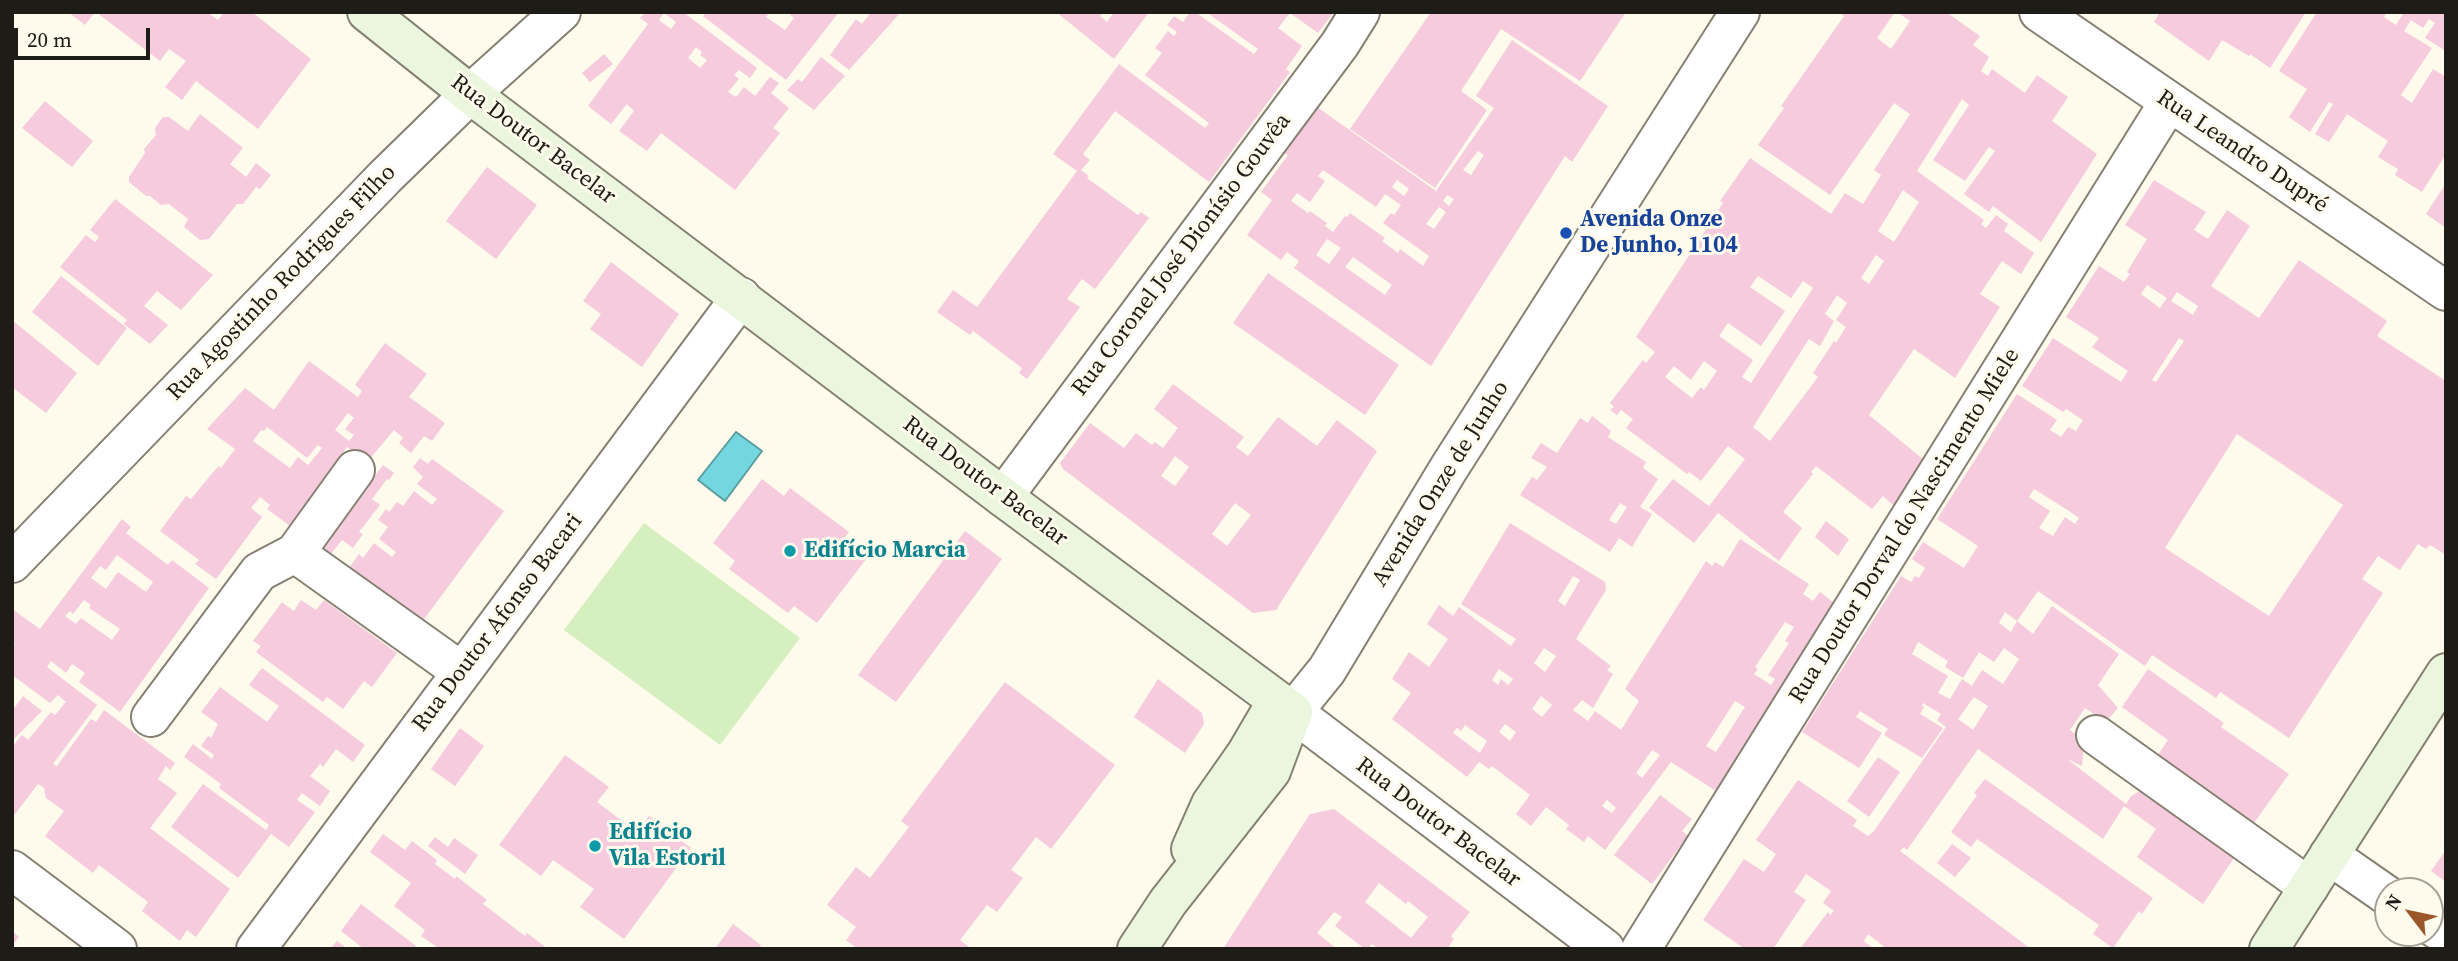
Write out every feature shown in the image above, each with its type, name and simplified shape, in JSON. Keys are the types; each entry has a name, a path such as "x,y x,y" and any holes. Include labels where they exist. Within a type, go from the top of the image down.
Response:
{"street":[{"name":"Rua Doutor Bacelar","path":"368,12 470,94 1605,949"},
{"name":"Rua Agostinho Rodrigues Filho","path":"12,563 339,224 470,94 561,12"},
{"name":"Rua Coronel José Dionísio Gouvêa","path":"1003,497 1346,35 1360,12"},
{"name":"Avenida Onze de Junho","path":"1138,949 1168,902 1270,771 1285,707 1327,670 1449,468 1740,12"},
{"name":"Rua Leandro Dupré","path":"2039,12 2446,291"},
{"name":"Rua Doutor Dorval do Nascimento Miele","path":"1641,949 2169,102"},
{"name":"Rua Doutor Afonso Bacari","path":"256,949 741,297"},
{"path":"151,717 259,572 295,552 355,470"},
{"path":"295,552 462,672"},
{"path":"2269,949 2446,673"},
{"path":"2096,735 2309,887"},
{"path":"2329,855 2374,886"},
{"path":"12,870 117,949"}],"green space":[{"path":"644,523 800,638 720,745 564,630"}],"water":[{"path":"736,432 762,451 725,501 698,480"}],"building":[{"path":"68,12 95,12 85,25"},
{"path":"96,12 207,12 218,20 224,12 252,12 311,59 258,129 196,81 182,100 165,87 186,61 169,49 160,61"},
{"path":"646,12 683,12 757,68 750,78 739,70 734,75 739,79 728,92 736,97 744,87 755,96 770,77 779,83 771,93 789,108 773,128 780,133 735,190 661,133 647,151 619,131 634,111 627,104 611,124 588,106 648,24 640,18","holes":["664,13 676,22 671,29 659,20","696,47 702,52 700,55 707,60 700,68 688,58"]},
{"path":"707,12 770,12 766,17 785,30 794,18 787,12 839,12 786,80 703,16"},
{"path":"871,12 901,12 849,70 830,55 856,19 862,24"},
{"path":"1056,12 1103,12 1100,16 1107,22 1114,12 1149,12 1114,59"},
{"path":"1190,12 1195,12 1254,54 1258,49 1206,12 1334,12 1318,33 1290,13 1278,28 1302,46 1286,69 1290,72 1209,182 1115,111 1083,154 1090,160 1081,170 1089,176 1087,178 1138,215 1141,212 1149,218 1095,289 1082,279 1067,299 1080,307 1027,379 1019,373 1022,368 973,331 970,335 937,312 953,290 977,307 1077,171 1053,154 1119,64 1205,128 1209,123 1145,75 1162,53 1155,48 1168,31 1174,36 1177,32 1167,25 1174,16 1183,22"},
{"path":"1431,12 1626,12 1580,81 1501,29 1461,91 1487,110 1435,188 1350,129"},
{"path":"1839,12 1895,12 1877,38 1891,49 1910,21 1897,12 1946,12 1980,36 1973,45 1989,57 1981,71 1988,76 1992,69 2025,93 2037,75 2068,97 2052,121 2097,154 2041,242 1993,206 1989,212 1964,194 1995,151 1989,147 1993,141 1965,181 1933,160 1969,105 1962,99 1917,171 1984,220 1981,224 1986,228 1996,215 2008,224 2004,231 2034,253 2021,274 2002,261 1980,294 2000,307 1955,378 1914,349 1869,415 1923,459 1894,506 1883,496 1872,509 1816,466 1811,472 1813,474 1783,512 1802,528 1779,561 1718,513 1694,543 1649,508 1673,479 1709,506 1745,459 1728,446 1701,481 1689,472 1687,474 1626,428 1633,419 1621,410 1617,415 1610,410 1614,407 1610,403 1643,360 1646,363 1655,352 1636,337 1723,203 1720,201 1750,158 1831,214 1845,193 1863,204 1881,175 1874,170 1910,114 1894,103 1830,195 1758,145 1784,108 1781,106 1844,16","holes":["1903,190 1919,202 1894,242 1878,231","1876,255 1884,261 1869,284 1861,278","1758,276 1791,298 1803,281 1813,288 1751,383 1742,377 1753,360 1719,336 1728,323 1761,346 1785,311 1750,287","1837,295 1847,303 1836,320 1846,327 1813,373 1818,377 1770,441 1753,427 1809,339 1820,346 1834,321 1825,314","1704,361 1717,371 1704,390 1701,387 1692,398 1665,377 1674,366 1691,380"]},
{"path":"2160,12 2306,12 2270,68 2222,40 2209,61 2154,22"},
{"path":"2317,12 2387,12 2384,17 2396,25 2404,12 2446,12 2446,51 2425,38 2435,23 2429,19 2423,28 2411,20 2404,31 2432,48 2401,95 2412,103 2433,69 2446,77 2446,154 2422,192 2395,175 2398,169 2378,157 2388,141 2347,114 2329,142 2315,134 2333,104 2329,102 2310,132 2289,117 2307,89 2279,71"},
{"path":"1512,40 1608,106 1572,162 1565,156 1431,366 1294,268 1299,261 1287,252 1281,260 1247,235 1272,200 1261,192 1288,155 1284,153 1317,107 1436,191 1494,108 1476,96","holes":["1478,151 1484,155 1471,175 1463,170","1323,170 1376,207 1385,194 1401,205 1394,215 1391,213 1383,223 1429,256 1423,266 1400,249 1398,253 1382,241 1385,238 1350,213 1333,232 1325,226 1327,223 1291,201 1297,193 1310,202 1325,181 1318,176","1397,180 1409,189 1404,196 1392,187","1447,195 1454,199 1449,206 1443,201","1439,207 1446,212 1434,229 1426,224","1327,239 1341,248 1329,264 1316,255","1353,257 1392,285 1385,295 1345,267"]},
{"path":"604,54 613,64 590,82 582,73"},
{"path":"821,57 845,76 814,110 787,90 798,79 802,82"},
{"path":"45,101 93,141 72,167 22,128"},
{"path":"200,114 243,148 230,164 246,177 256,163 271,175 260,189 256,187 243,204 237,204 209,239 200,240 184,227 188,219 169,204 161,205 146,196 129,182 129,177 145,153 144,149 156,135 155,128 163,117 169,117 188,131"},
{"path":"487,167 537,205 496,259 446,221"},
{"path":"2154,180 2206,212 2194,230 2208,239 2227,210 2250,226 2211,286 2259,318 2299,260 2387,321 2377,336 2446,381 2446,555 2430,545 2426,549 2418,544 2400,570 2378,556 2362,579 2383,593 2289,738 2220,692 2216,698 2152,655 2145,666 2038,591 2017,621 2033,634 2052,606 2119,654 2098,685 2118,708 2106,722 2085,708 2070,730 2084,740 2082,766 2067,759 2126,804 2131,796 2142,790 2238,852 2203,904 2137,857 2156,829 2124,806 2103,839 1978,749 1907,850 1904,847 1900,851 2031,949 1887,949 1868,934 1864,941 1874,949 1800,949 1828,912 1830,915 1834,911 1823,903 1831,891 1806,874 1794,892 1806,900 1773,949 1745,949 1703,920 1744,859 1764,872 1776,854 1756,840 1798,780 1857,820 1853,826 1868,836 1946,727 1937,720 1941,714 1923,703 1920,714 1943,728 1922,758 1884,735 1888,729 1860,711 1856,717 1882,733 1859,768 1802,732 1901,576 1911,582 1915,576 1919,578 1925,568 1912,559 1923,542 1964,568 1978,546 1937,519 2017,394 2057,420 2050,430 2061,437 2068,427 2076,431 2083,420 2066,409 2063,412 2022,386 2053,338 2121,382 2128,371 2092,347 2099,338 2066,317 2099,266 2124,282 2130,274 2127,272 2147,239 2125,225","holes":["2147,285 2167,298 2160,308 2141,294","2177,292 2198,306 2193,315 2171,301","2179,338 2184,341 2156,382 2152,380","2237,434 2343,505 2269,616 2165,548","2034,489 2079,518 2075,524 2065,517 2053,536 2039,528 2050,511 2029,497","2005,612 2017,621 2011,632 1999,623","1918,642 1948,661 1945,667 1963,678 1979,652 1994,662 2004,648 2019,659 2003,684 1982,670 1972,686 1962,679 1950,699 1938,693 1948,676 1912,654","1974,697 1988,706 1973,730 1958,719"]},
{"path":"2446,183 2446,228 2426,214"},
{"path":"115,199 213,275 181,310 157,291 144,306 168,325 150,344 124,324 127,320 60,267 86,235 95,242 99,237 90,230"},
{"path":"611,262 679,314 642,367 590,329 601,314 583,301"},
{"path":"1268,273 1399,365 1365,415 1233,323"},
{"path":"61,276 127,328 98,366 32,312"},
{"path":"12,320 77,373 46,413 12,387"},
{"path":"385,343 427,374 409,397 445,423 432,441 424,436 411,453 399,443 403,438 394,430 368,461 347,447 290,526 267,509 270,505 260,497 251,508 262,517 216,579 195,564 199,560 160,531 186,496 191,499 235,449 207,429 245,388 274,410 309,361 358,397 362,391 355,385","holes":["348,413 354,418 345,429 354,435 349,441 335,430","267,427 307,458 318,445 322,448 308,465 298,457 290,468 253,441 261,430 264,431"]},
{"path":"1173,384 1244,437 1236,447 1248,456 1278,417 1317,446 1337,420 1377,451 1276,610 1253,613 1063,469 1060,463 1090,423 1124,448 1136,433 1152,445 1155,442 1163,448 1178,428 1154,409","holes":["1175,456 1189,467 1175,486 1161,476","1235,503 1251,515 1227,546 1212,534"]},
{"path":"1592,416 1611,431 1608,437 1646,462 1643,468 1658,479 1640,507 1652,514 1632,547 1619,538 1610,552 1520,495 1532,477 1537,480 1547,467 1531,458 1541,443 1557,453 1580,418 1588,423","holes":["1620,503 1627,507 1616,524 1609,520"]},
{"path":"420,458 428,464 432,459 504,511 422,622 349,568 359,554 363,558 374,543 392,557 396,552 379,539 388,527 378,520 386,509 389,512 397,502 403,506 414,491 432,505 437,499 417,484 423,477 413,467"},
{"path":"383,465 394,473 372,499 380,505 359,532 363,534 353,548 342,540 330,555 321,548"},
{"name":"Edifício Marcia","path":"762,479 784,496 790,488 849,532 843,540 867,558 817,623 794,606 788,613 729,569 735,561 713,543"},
{"path":"122,519 131,527 126,533 168,565 172,560 209,588 120,712 79,682 85,673 72,664 66,673 51,661 47,667 97,705 53,764 57,766 91,719 96,722 104,710 175,763 170,770 166,766 158,779 177,793 150,828 230,889 196,937 187,930 180,941 142,911 148,902 99,865 93,873 45,836 64,811 46,798 44,788 38,784 12,818 12,747 22,735 28,740 51,712 55,715 66,702 58,695 50,703 12,675 12,647 15,644 12,642 12,609 40,629","holes":["117,555 153,582 146,592 118,572 106,589 91,578 100,566 106,570","84,600 91,605 89,608 120,629 112,640 81,618 76,624 65,616 70,611 73,614"]},
{"path":"1826,521 1849,539 1838,556 1815,537"},
{"path":"1510,523 1605,582 1606,590 1576,639 1611,666 1607,670 1613,674 1593,708 1582,700 1573,710 1588,721 1595,711 1621,730 1639,701 1625,689 1706,561 1712,566 1715,562 1723,567 1740,539 1809,584 1803,594 1813,601 1820,592 1838,606 1719,793 1671,762 1605,850 1588,836 1584,842 1566,829 1569,825 1546,807 1531,826 1516,814 1530,795 1492,766 1489,769 1479,762 1467,777 1392,719 1411,693 1392,679 1409,652 1429,667 1448,639 1427,624 1439,605 1453,616 1459,607 1511,646 1516,639 1461,604","holes":["1573,576 1580,580 1565,606 1558,601","1785,622 1794,627 1785,641 1789,643 1768,675 1775,679 1771,685 1754,674 1758,669 1755,667","1544,648 1556,656 1545,672 1534,663","1499,669 1513,679 1508,685 1501,679 1498,685 1492,680","1541,696 1552,705 1542,717 1532,709","1735,701 1745,707 1716,752 1706,746","1505,724 1516,732 1510,741 1499,732","1465,725 1487,741 1480,753 1453,733 1457,728 1461,731","1652,750 1660,755 1642,778 1636,773","1607,800 1616,808 1612,813 1602,806"]},
{"path":"965,531 1002,559 896,702 858,675"},
{"path":"301,600 316,610 324,600 397,653 372,687 364,681 343,709 327,697 323,702 256,652 261,646 253,641 282,602 294,611"},
{"path":"262,668 365,745 353,762 336,749 323,767 320,764 310,776 330,791 320,806 302,793 297,800 315,812 289,847 271,834 238,878 171,827 203,784 266,830 269,825 219,788 221,784 184,757 193,744 212,759 214,755 201,746 208,736 211,738 218,724 201,712 220,687 267,722 279,706 249,685"},
{"path":"2148,669 2224,723 2221,727 2289,774 2251,827 2155,759 2168,740 2122,707"},
{"path":"1158,679 1202,713 1204,724 1185,753 1134,717"},
{"path":"1005,682 1115,765 1051,849 1036,837 1011,870 1023,878 997,912 987,905 960,940 972,949 858,949 846,940 856,927 827,905 856,867 870,878 909,827 901,821"},
{"path":"23,696 42,711 12,741 12,711"},
{"path":"460,728 484,746 455,786 431,769"},
{"name":"Edifício Vila Estoril","path":"565,755 609,787 597,802 637,832 649,816 691,848 624,939 580,907 594,889 553,860 541,876 499,845"},
{"path":"1878,757 1900,772 1869,817 1847,801"},
{"path":"1985,779 2153,898 2142,914 2139,911 2113,948 2093,934 2099,925 1977,839 1971,847 1951,832"},
{"path":"1660,795 1692,819 1682,831 1688,836 1652,884 1614,855"},
{"path":"1334,809 1470,912 1451,936 1454,939 1447,949 1378,949 1372,944 1365,949 1335,926 1342,917 1334,912 1317,933 1337,949 1223,949 1310,814","holes":["1379,883 1406,904 1408,901 1428,917 1411,938 1365,902"]},
{"path":"383,834 405,850 412,841 437,860 435,864 487,900 483,904 525,936 527,933 548,949 436,949 437,947 421,936 425,930 394,906 411,883 370,852"},
{"path":"435,837 448,847 454,838 478,855 465,874 428,846"},
{"path":"1952,844 1971,858 1955,877 1937,863"},
{"path":"2446,850 2446,882 2444,877 2431,871"},
{"path":"361,904 416,946 414,949 364,949 341,931"},
{"path":"733,924 761,945 758,949 715,949"},
{"path":"12,931 19,937 12,946"},
{"path":"337,941 348,949 330,949"}],"place":[{"name":"Avenida Onze De Junho, 1104","path":"1566,233"},
{"name":"Edifício Marcia","path":"790,551"},
{"name":"Edifício Vila Estoril","path":"595,846"}]}
